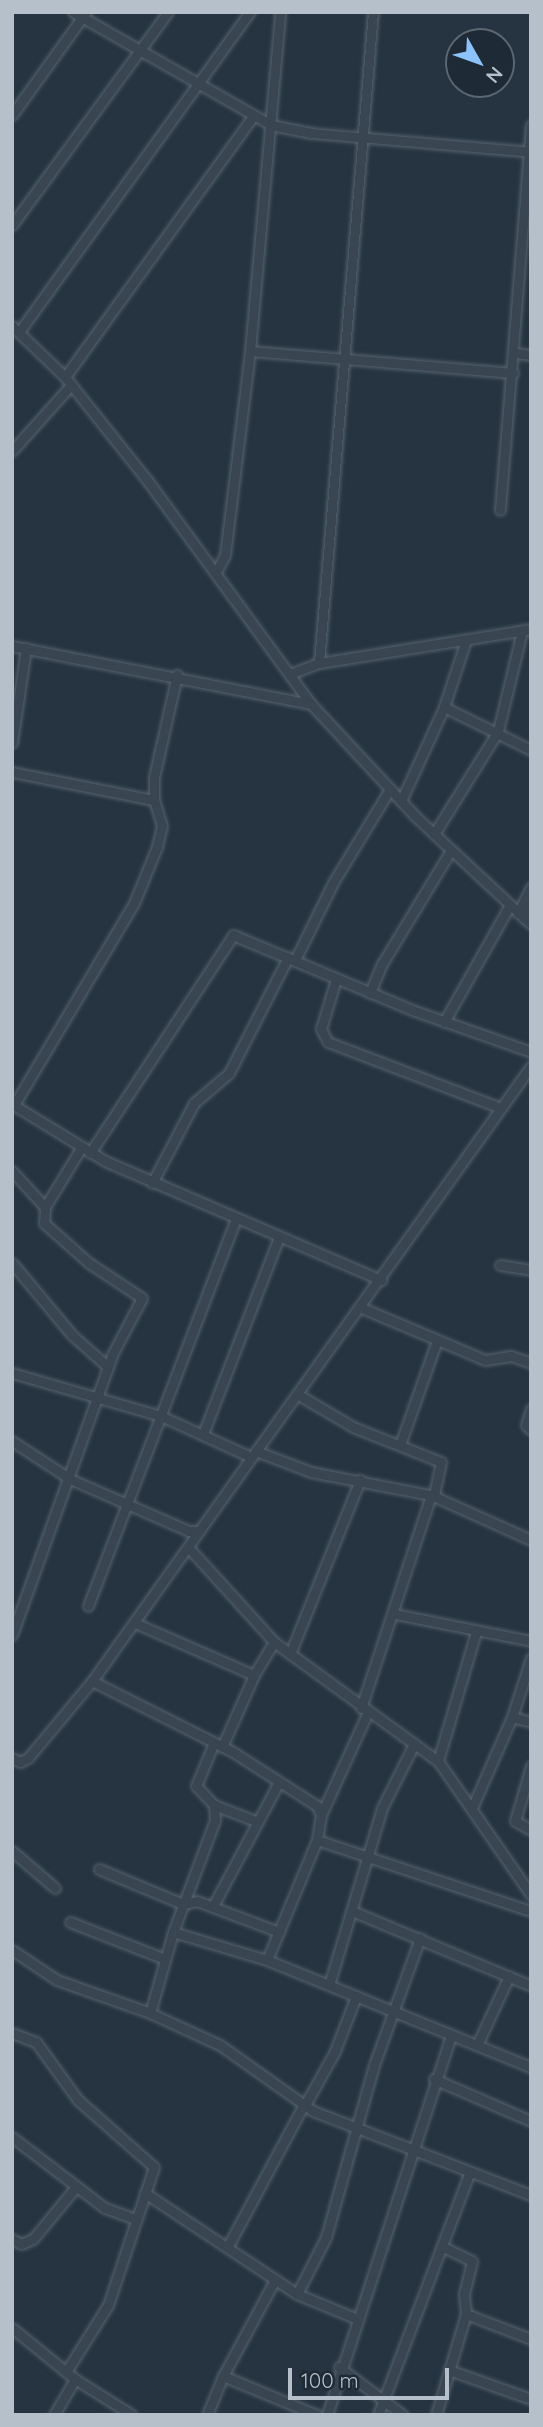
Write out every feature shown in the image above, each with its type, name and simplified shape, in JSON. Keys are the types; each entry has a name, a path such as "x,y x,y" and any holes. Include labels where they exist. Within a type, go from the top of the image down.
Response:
{"street":[{"path":"12,225 168,12"},
{"path":"250,12 16,329 68,381 216,572 311,704 401,801 524,918"},
{"path":"216,572 225,555 250,351 280,12"},
{"path":"319,663 373,12"},
{"path":"12,115 80,14 271,125 363,138 530,152"},
{"path":"12,452 68,381 253,116"},
{"path":"500,510 515,353 531,125"},
{"path":"250,351 513,373"},
{"path":"515,353 531,355"},
{"path":"290,674 319,663 526,630 498,731 434,834"},
{"path":"401,801 444,707 466,640"},
{"path":"12,646 177,675 311,704"},
{"path":"12,743 26,648"},
{"path":"177,675 157,760 154,800 162,826 134,904 13,1105 81,1148 152,1183 381,1280"},
{"path":"444,707 498,731 531,750"},
{"path":"12,772 154,800"},
{"path":"152,1183 194,1103 229,1073 334,881 390,789"},
{"path":"370,993 382,964 451,850"},
{"path":"524,918 531,887"},
{"path":"444,1021 510,905"},
{"path":"524,918 531,905"},
{"path":"90,1153 231,936 291,958 370,993 531,1052"},
{"path":"336,979 321,1029 328,1042 498,1107"},
{"path":"12,1758 20,1762 29,1758 92,1681 253,1454 362,1308 498,1107 531,1066"},
{"path":"12,1635 108,1367 142,1298 55,1235 44,1223 45,1207 81,1148"},
{"path":"12,1171 45,1207"},
{"path":"88,1606 131,1503 236,1218"},
{"path":"204,1434 279,1237"},
{"path":"12,1263 72,1335 108,1367"},
{"path":"500,1265 531,1270"},
{"path":"362,1308 436,1343 493,1362 511,1356 531,1363"},
{"path":"401,1442 436,1343"},
{"path":"12,1373 161,1416 253,1454 312,1472 432,1496 531,1540"},
{"path":"267,1960 317,1840 321,1815 365,1710 443,1464 401,1442 353,1427 297,1394"},
{"path":"531,1409 526,1425 531,1430"},
{"path":"12,1441 70,1479 131,1503 189,1531 199,1531"},
{"path":"290,1654 360,1480"},
{"path":"188,1547 274,1642 438,1761 531,1895"},
{"path":"394,1614 531,1641"},
{"path":"135,1623 254,1675"},
{"path":"438,1761 476,1632"},
{"path":"258,1822 215,1805 196,1786 274,1642"},
{"path":"472,1808 512,1717 531,1658"},
{"path":"92,1681 218,1746 317,1806 321,1815"},
{"path":"512,1717 531,1723"},
{"path":"329,1985 369,1859 382,1808 414,1744"},
{"path":"531,1766 515,1821 531,1830"},
{"path":"213,1906 279,1782"},
{"path":"150,2013 173,1932 215,1820 215,1805"},
{"path":"317,1840 531,1911"},
{"path":"12,1852 55,1888"},
{"path":"99,1869 183,1904 191,1900 213,1906 279,1932"},
{"path":"352,1911 531,1986"},
{"path":"70,1922 164,1959"},
{"path":"173,1932 267,1960 531,2067"},
{"path":"297,2294 326,2237 392,2011 420,1938"},
{"path":"12,1950 57,1980 150,2013 220,2045 304,2105 410,2151 531,2195"},
{"path":"478,2045 509,1976"},
{"path":"228,2246 335,2051 356,1996"},
{"path":"12,2033 36,2042 78,2100 152,2162 145,2193 108,2305 66,2372"},
{"path":"327,2415 339,2367 451,2035"},
{"path":"434,2079 531,2121"},
{"path":"12,2137 75,2188 105,2208 136,2218"},
{"path":"378,2415 469,2174"},
{"path":"12,2239 21,2244 33,2239 75,2188"},
{"path":"145,2193 297,2294 355,2318"},
{"path":"436,2415 466,2314 464,2294 472,2261 443,2247"},
{"path":"208,2415 223,2376 275,2280"},
{"path":"466,2314 531,2339"},
{"path":"12,2328 75,2379 132,2415"},
{"path":"339,2367 385,2397 403,2415"},
{"path":"449,2370 531,2399"},
{"path":"223,2376 317,2415"},
{"path":"54,2415 75,2379"}]}
